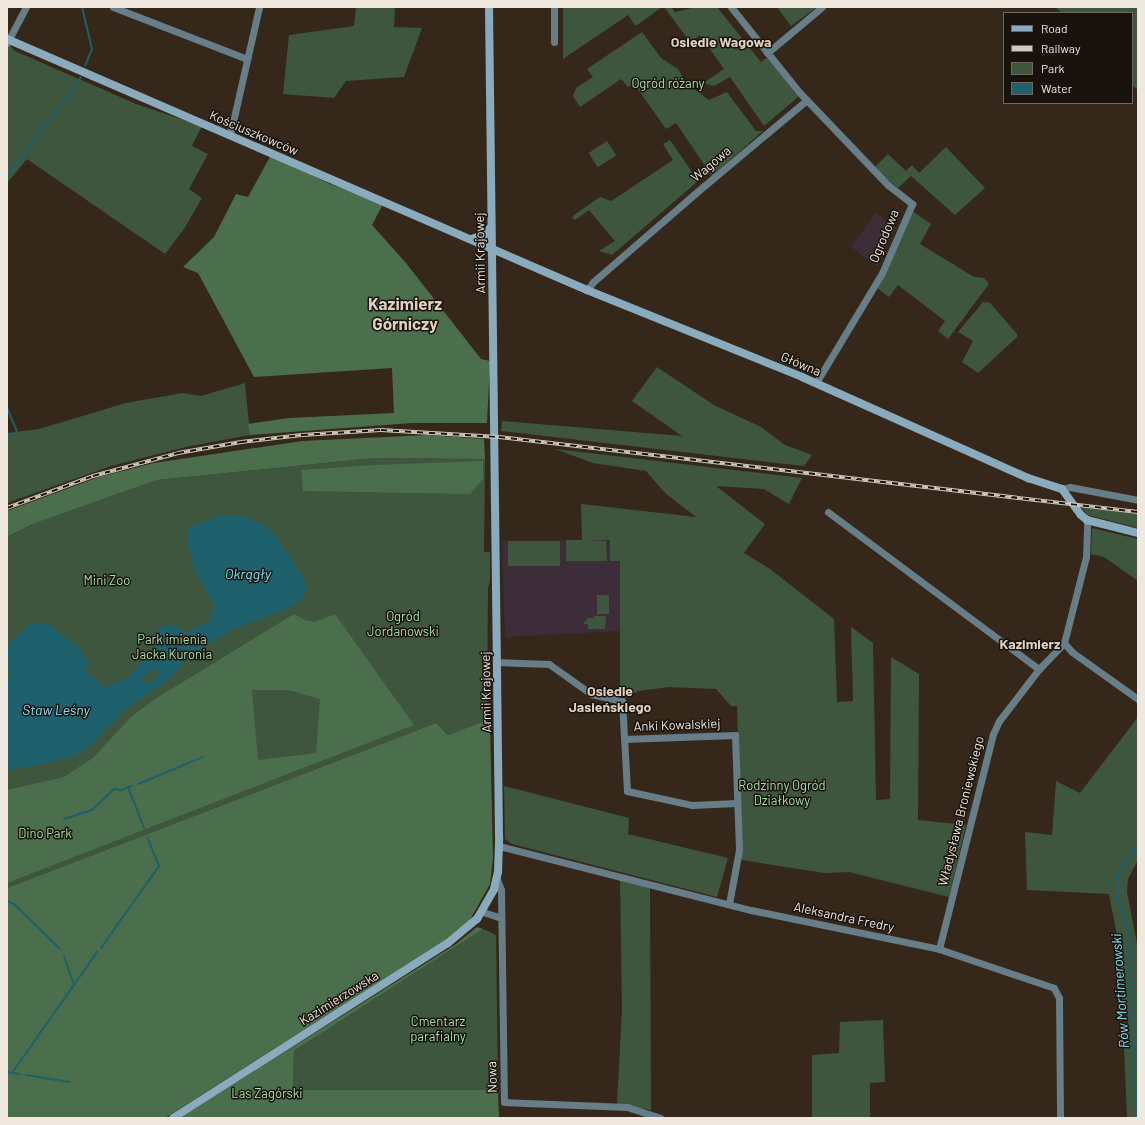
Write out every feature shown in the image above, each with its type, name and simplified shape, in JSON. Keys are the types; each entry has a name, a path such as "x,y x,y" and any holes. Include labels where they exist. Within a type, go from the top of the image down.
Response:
{"street":[{"path":"8,41 26,7"},
{"path":"112,7 247,59"},
{"path":"230,136 259,7"},
{"name":"Armii Krajowej","path":"488,7 492,227 494,502 498,662 499,846 497,879"},
{"path":"554,7 554,42"},
{"path":"731,7 767,53 807,100"},
{"path":"767,53 822,7"},
{"name":"Kościuszkowców","path":"8,41 492,249"},
{"name":"Wagowa","path":"587,290 593,282 704,186 807,100"},
{"name":"Ogrodowa","path":"807,100 888,185 912,204 871,293 816,383"},
{"path":"470,239 484,235 492,227"},
{"name":"Główna","path":"492,249 587,290 816,383 1028,478 1062,489"},
{"path":"1138,500 1070,487 1062,489 1081,515 1087,520 1138,533"},
{"path":"828,512 1039,669"},
{"path":"1087,520 1086,557 1064,644 1072,652 1138,698"},
{"name":"Władysława Broniewskiego","path":"939,949 993,734 999,721 1039,669 1064,644"},
{"name":"Anki Kowalskiej","path":"498,662 549,664 598,698 619,700 623,705 627,791 692,805 737,803"},
{"name":"Anki Kowalskiej","path":"624,739 735,734 738,865 728,904"},
{"name":"Aleksandra Fredry","path":"499,846 728,904 939,949 1042,982 1054,988 1058,994 1060,1118"},
{"name":"Kazimierzowska","path":"173,1118 468,929 483,912 491,898 497,879"},
{"name":"Nowa","path":"497,879 501,890 504,1102 627,1107 660,1118"},
{"path":"483,912 501,918"}],"shaded area":[{"path":"876,213 896,228 885,245 886,247 878,267 851,247"},
{"path":"610,540 620,561 620,631 505,637 502,541"}],"green space":[{"path":"356,7 395,7 394,27 422,28 404,77 346,81 334,98 283,94 289,35 354,26"},
{"path":"563,7 662,7 636,26 628,15 563,59"},
{"path":"664,7 671,7 675,12 696,7 717,7 761,62 768,57 798,97 764,126 730,77 714,86 706,84 705,82 724,69 700,35 685,46 683,43 688,39"},
{"path":"777,7 797,8 817,7 791,26"},
{"path":"1055,7 1138,7 1138,90 1133,86 1133,12 1061,12"},
{"name":"Ogród różany","path":"642,32 661,58 678,69 687,84 709,100 727,92 756,131 763,131 712,176 676,123 666,129 634,84 628,87 621,79 580,107 573,96 576,88 593,77 587,69"},
{"path":"7,43 15,51 136,104 202,126 192,146 208,154 189,189 202,198 184,229 165,254 27,159 7,183"},
{"path":"670,140 698,181 612,255 599,251 615,241 589,210 575,220 572,218 600,197 611,201 673,160 663,144"},
{"path":"607,141 616,155 598,167 589,153"},
{"path":"946,147 985,188 955,215 911,176 898,188 874,168 888,154 906,171 912,165 919,173"},
{"path":"271,155 330,184 383,204 372,225 406,263 481,359 490,361 487,423 412,423 250,435 248,424 289,418 394,413 392,368 254,377 198,273 183,267 214,237 236,194 248,197"},
{"path":"911,210 931,224 920,244 974,277 984,278 989,284 948,339 938,331 945,321 898,285 889,297 877,288"},
{"path":"983,302 990,303 1017,334 1017,337 978,373 962,362 973,341 958,332"},
{"path":"657,367 714,405 761,427 785,445 812,455 804,466 501,431 502,421 682,436 632,401"},
{"path":"245,383 250,435 186,447 111,466 7,503 7,433 39,429 126,403 183,393 201,396"},
{"path":"427,435 484,439 485,459 374,458 157,480 33,524 7,537 7,511 99,477 154,463 302,441"},
{"name":"Rodzinny Ogród Działkowy","path":"555,449 802,478 789,504 764,489 716,486 765,524 744,553 770,569 834,619 837,702 853,701 851,627 873,643 876,800 890,799 891,657 919,674 918,820 966,825 949,897 849,872 824,873 742,860 737,706 731,706 716,689 669,687 638,691 626,698 620,695 620,561 610,561 610,540 587,540 606,541 607,561 566,561 566,540 582,540 581,504 696,517 665,493 646,471 593,463"},
{"name":"Park imienia Jacka Kuronia","path":"374,458 485,459 484,552 490,552 490,582 488,587 487,720 448,735 436,723 7,888 7,537 33,524 157,480"},
{"path":"483,461 483,479 470,494 303,491 301,470 374,465"},
{"path":"1081,507 1138,514 1138,528 1088,515"},
{"path":"1092,528 1138,539 1138,581 1104,557 1091,554"},
{"path":"508,541 560,541 560,566 508,566"},
{"path":"597,595 609,595 609,614 597,614"},
{"name":"Dino Park","path":"294,614 305,620 315,622 335,614 414,725 7,883 7,790 64,777 93,758 131,717 155,699","holes":["252,690 288,690 320,699 316,753 258,760"]},
{"path":"594,616 606,616 605,629 588,629 588,624 583,624 588,618 594,618"},
{"path":"1138,717 1138,860 1128,879 1127,892 1138,949 1138,1118 1127,1118 1123,1025 1128,1024 1127,1010 1123,1008 1119,946 1109,894 1027,890 1025,832 1052,835 1056,781 1080,793"},
{"path":"487,720 490,722 493,858 490,884 466,927 165,1118 7,1118 7,888 436,723 448,735"},
{"path":"504,786 629,818 628,834 728,858 717,897 512,844 505,839"},
{"path":"620,880 650,888 651,1110 617,1104 622,1010"},
{"name":"Las Zagórski","path":"477,927 483,929 294,1051 293,1090 498,1090 499,1118 180,1118 456,944"},
{"name":"Cmentarz parafialny","path":"483,929 496,935 498,1090 293,1090 294,1051"},
{"path":"883,1020 885,1082 870,1083 870,1118 812,1118 812,1055 839,1053 840,1022"}],"water":[{"name":"Staw Leśny","path":"220,515 240,515 252,519 273,532 304,578 307,590 301,600 283,611 235,628 188,657 171,678 125,710 89,747 74,757 7,771 7,678 11,672 7,666 7,645 32,623 47,623 77,646 90,662 85,670 105,687 126,679 154,650 157,632 161,626 171,625 188,632 211,619 214,605 194,569 187,537 188,530 192,526","holes":["153,670 158,670 159,675 146,683 143,677"]}],"waterway":[{"path":"82,7 92,49 85,66"},
{"path":"7,177 81,77"},
{"path":"7,408 17,432 7,439"},
{"path":"138,784 203,757"},
{"path":"64,819 92,810 114,789 122,790 131,786"},
{"path":"128,787 144,828"},
{"path":"101,948 159,866 147,837"},
{"name":"Rów Mortimerowski","path":"1137,1118 1129,936 1119,901 1119,875 1123,863 1138,845"},
{"path":"7,901 14,904 60,949"},
{"path":"12,1073 97,952"},
{"path":"64,956 74,985"},
{"path":"7,1072 20,1074"},
{"path":"26,1075 69,1082"}],"railway":[{"path":"7,508 93,476 178,453 241,442 302,435 381,430 499,437 1138,512"}],"district":[{"name":"Osiedle Wagowa","path":"721,42"},
{"name":"Kazimierz Górniczy","path":"405,314"},
{"name":"Kazimierz","path":"1030,644"},
{"name":"Osiedle Jasieńskiego","path":"610,700"}],"water label":[{"name":"Okrągły","path":"248,574"}],"park label":[{"name":"Mini Zoo","path":"107,580"},
{"name":"Ogród Jordanowski","path":"403,624"}]}
